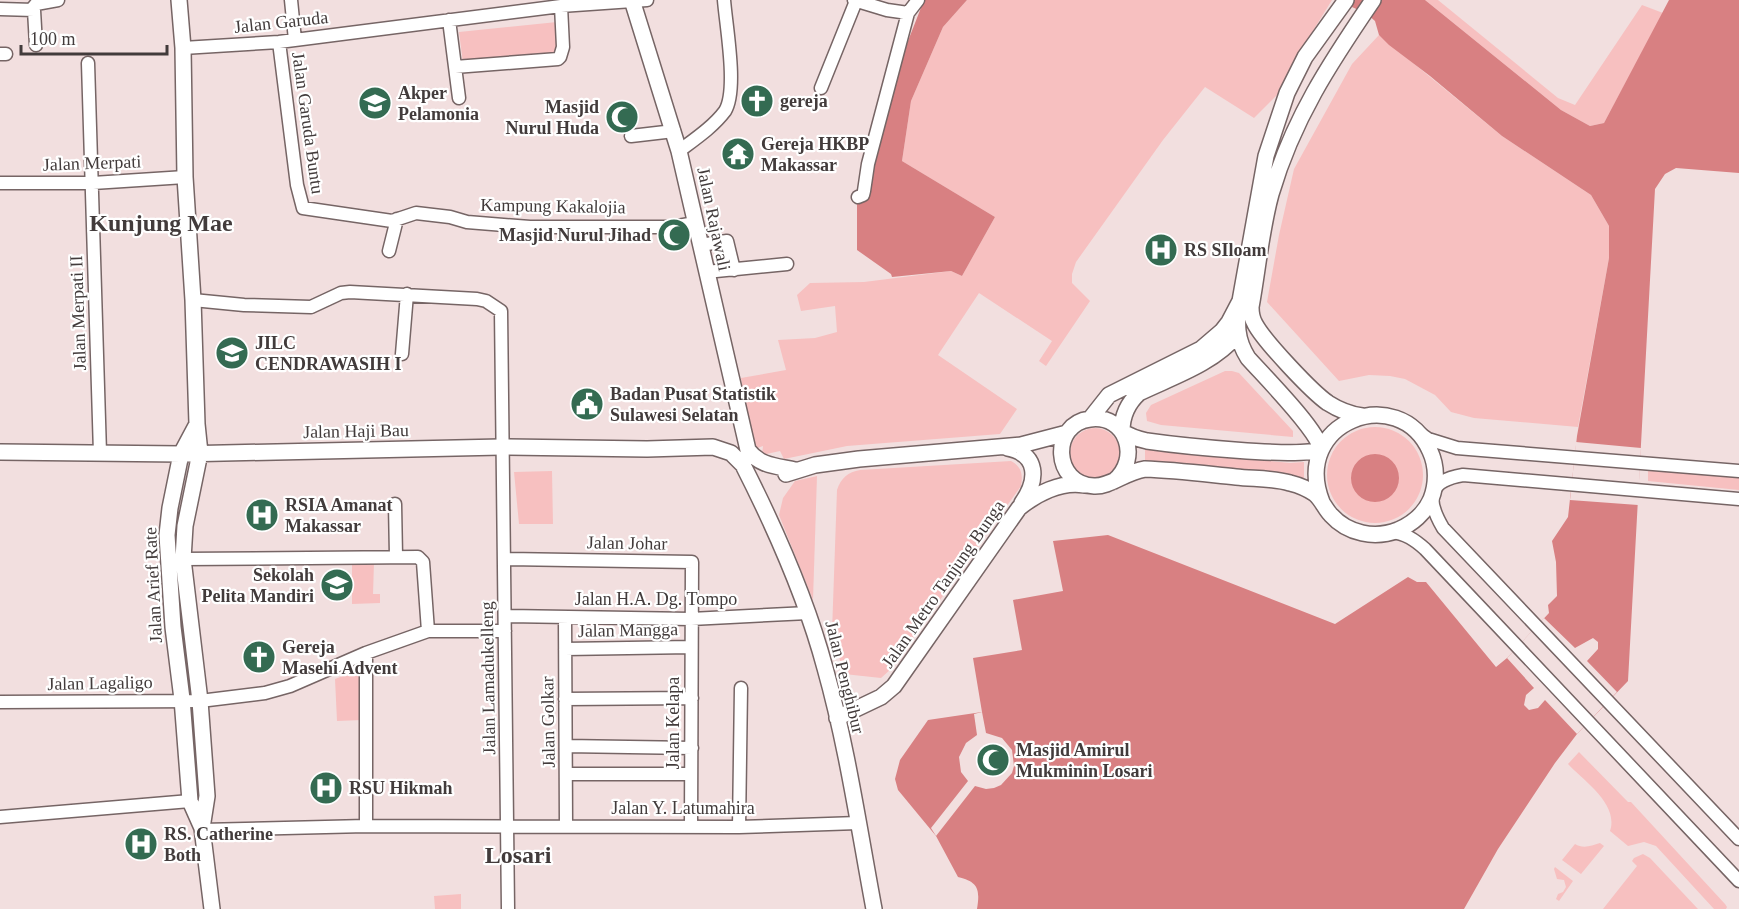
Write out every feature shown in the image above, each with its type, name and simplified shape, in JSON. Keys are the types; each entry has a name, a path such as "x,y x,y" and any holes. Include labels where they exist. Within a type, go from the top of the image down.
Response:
{"main road":[{"path":"179,0 183,48 185,177 193,300 197,424"},
{"name":"Jalan Rajawali","path":"637,0 679,151 748,450 754,459 765,464 795,470"},
{"path":"1240,301 1229,322 1213,340 1201,349 1109,395 1090,419 1071,428 1061,446 1061,460 1067,473 1084,485 1100,486 1130,472 1145,469 1294,484 1311,492 1333,517 1355,531 1372,534 1391,532 1408,525 1421,514 1433,491 1434,463 1427,445 1417,432 1403,422 1388,416 1349,414 1314,391 1262,334 1254,322 1251,307 1271,196 1288,146 1327,67 1373,0"},
{"path":"1321,448 1298,414 1248,358 1237,335 1237,322 1256,205 1266,156 1277,120 1287,93 1305,57 1343,4"},
{"path":"1122,431 1124,415 1139,393 1213,357 1227,347 1237,335"},
{"path":"1322,502 1315,476 1321,448 1338,428 1362,416"},
{"path":"1090,419 1104,420 1117,426 1128,443 1129,455 1123,472 1113,481"},
{"path":"713,447 727,439 740,420"},
{"name":"Jalan Arief Rate","path":"197,424 200,453 185,526 183,559 200,700 207,796 202,829 212,909"},
{"name":"Jalan Arief Rate","path":"197,424 181,454 167,536 173,627 182,699 190,801 202,829"},
{"path":"1122,431 1146,441 1182,445 1286,453 1312,452 1321,448"},
{"path":"713,447 732,453 742,465 765,474 776,475 859,459 1021,445 1067,433"},
{"name":"Jalan Haji Bau","path":"0,452 181,454 501,447 659,449 713,447"},
{"path":"1004,447 1023,454 1030,462 1033,471 1031,487 1019,508"},
{"name":"Jalan Penghibur","path":"742,465 768,517 808,613 826,670 874,909"},
{"name":"Jalan Metro Tanjung Bunga","path":"837,718 881,697 894,686 1019,508 1037,495 1064,486 1084,485"}],"street":[{"path":"32,9 36,4 58,0"},
{"path":"291,0 295,40"},
{"name":"Jalan Garuda","path":"183,48 279,42 561,6 637,0"},
{"path":"679,151 710,128 730,100 731,75 724,0"},
{"path":"821,88 855,0 871,2 908,13"},
{"path":"858,197 863,195 868,164 908,13 918,0"},
{"path":"455,67 558,59 562,47 561,6"},
{"path":"0,9 32,9"},
{"path":"32,9 35,12 36,45"},
{"path":"449,20 459,98"},
{"name":"Jalan Garuda Buntu","path":"279,42 301,205 306,209 340,213"},
{"name":"Jalan Merpati II","path":"88,63 100,453"},
{"path":"631,136 674,131"},
{"name":"Jalan Merpati","path":"0,183 93,183 185,177"},
{"name":"Kampung Kakalojia","path":"340,213 388,220 417,213 450,217 467,222 530,227 672,227 695,223"},
{"path":"389,251 397,219"},
{"path":"700,244 727,241 734,270"},
{"path":"706,272 787,264"},
{"path":"193,300 244,305 311,307 345,292 406,294 402,354"},
{"name":"Jalan Lamadukelleng","path":"406,294 477,299 486,301 501,312 508,909"},
{"path":"1417,432 1428,439 1457,448 1739,471"},
{"path":"1739,498 1463,475 1440,482 1433,491 1435,511 1443,528 1739,839"},
{"path":"395,504 396,556"},
{"path":"1391,532 1411,538 1425,549 1739,881"},
{"path":"183,559 418,557 423,562 428,631"},
{"name":"Jalan Johar","path":"504,559 692,562 691,619"},
{"name":"Jalan H.A. Dg. Tompo","path":"505,616 691,619 808,613"},
{"name":"Jalan Golkar","path":"565,618 566,825"},
{"name":"Jalan Kelapa","path":"691,619 692,827"},
{"name":"Jalan Lagaligo","path":"0,702 200,700 266,693 428,631 505,631"},
{"name":"Jalan Mangga","path":"565,649 691,647"},
{"path":"366,653 366,826"},
{"path":"739,827 741,688"},
{"path":"565,699 692,698"},
{"path":"566,746 692,748"},
{"path":"566,774 691,774"},
{"path":"0,817 190,801"},
{"name":"Jalan Y. Latumahira","path":"202,829 566,825 739,827 858,823"}],"shaded area":[{"path":"924,0 967,0 943,27 911,101 902,161 995,217 962,276 951,271 892,277 857,250 857,202 870,167 908,41"},
{"path":"967,0 1332,0 1290,68 1281,91 1254,118 1205,87 1163,140 1076,262 1072,283 1090,301 1046,366 1039,361 1052,341 979,293 938,355 1017,409 1000,434 847,446 784,459 780,451 762,455 763,446 752,450 741,378 786,370 778,340 815,338 837,332 835,306 801,311 797,295 810,283 864,282 951,271 962,276 995,217 902,161 911,101 943,27"},
{"path":"1337,0 1425,0 1561,110 1590,126 1604,123 1669,0 1739,0 1739,173 1676,168 1665,174 1655,189 1628,681 1577,734 1555,763 1498,849 1464,909 977,909 977,888 970,881 958,877 936,836 898,790 895,779 900,760 928,720 982,712 973,658 1022,650 1013,600 1063,591 1053,541 1108,535 1335,624 1408,577 1417,582 1426,582 1496,667 1549,613 1548,605 1557,596 1556,562 1552,541 1568,517 1577,436 1609,258 1609,226 1591,195 1502,136 1389,45 1379,35 1375,21 1367,14"},
{"path":"1425,0 1438,0 1558,98 1575,105 1642,5 1663,13 1604,123 1590,126 1561,110"},
{"path":"557,22 559,55 463,63 459,32"},
{"path":"1379,35 1502,136 1591,195 1609,226 1609,258 1578,427 1474,418 1451,412 1435,395 1405,379 1390,376 1369,375 1339,381 1267,302 1294,169 1352,64"},
{"path":"1225,371 1239,373 1293,431 1293,437 1161,425 1147,421 1146,413 1151,405"},
{"path":"1375,427 1393,430 1409,441 1420,457 1423,475 1420,493 1409,509 1393,520 1375,523 1357,520 1341,509 1330,493 1327,475 1330,457 1341,441 1357,430"},
{"path":"1095,428 1104,430 1115,439 1120,453 1118,462 1109,473 1095,478 1086,476 1075,467 1070,453 1072,444 1081,433"},
{"path":"1145,448 1290,463 1304,462 1304,480 1241,470 1145,462"},
{"path":"1375,454 1392,461 1399,478 1392,495 1375,502 1358,495 1351,478 1358,461"},
{"path":"1011,461 1021,472 1021,486 891,669 881,678 844,674 832,632 837,490 843,479 852,472 860,470"},
{"path":"1648,469 1739,477 1739,490 1648,481"},
{"path":"552,471 553,524 519,524 514,472"},
{"path":"817,476 813,600 779,515 783,498 795,481"},
{"path":"352,562 374,562 373,594 380,594 380,603 352,604"},
{"path":"359,670 362,720 337,721 335,679"},
{"path":"1579,752 1628,802 1631,802 1725,904 1726,909 1714,909 1656,846 1644,842 1628,846 1610,831 1611,821 1605,802 1568,764"},
{"path":"1600,843 1604,846 1581,874 1562,860 1575,844 1584,847"},
{"path":"1643,854 1650,858 1698,909 1603,909 1637,866 1632,861 1634,858"},
{"path":"1555,867 1573,881 1559,901 1556,899 1558,894 1566,887 1564,880 1557,879"},
{"path":"461,894 461,909 435,909 434,896"}],"pier":[{"path":"1576,442 1641,448 1638,505 1570,500"},
{"path":"1544,618 1575,648 1593,638 1598,642 1598,649 1587,661 1617,692 1577,734 1545,700 1538,708 1529,710 1524,705 1526,695 1534,688 1507,658"},
{"path":"982,712 986,733 1002,738 1012,750 1014,766 1012,773 1001,785 994,788 986,789 975,786 936,836 931,828 968,781 961,772 959,757 966,743 977,735 974,714"}],"place":[{"name":"gereja","path":"757,101"},
{"name":"Akper Pelamonia","path":"375,103"},
{"name":"Masjid Nurul Huda","path":"622,117"},
{"name":"Gereja HKBP Makassar","path":"738,154"},
{"name":"Masjid Nurul Jihad","path":"674,235"},
{"name":"RS SIloam","path":"1161,250"},
{"name":"JILC CENDRAWASIH I","path":"232,353"},
{"name":"Badan Pusat Statistik Sulawesi Selatan","path":"587,404"},
{"name":"RSIA Amanat Makassar","path":"262,515"},
{"name":"Sekolah Pelita Mandiri","path":"337,585"},
{"name":"Gereja Masehi Advent","path":"259,657"},
{"name":"Masjid Amirul Mukminin Losari","path":"993,760"},
{"name":"RSU Hikmah","path":"326,788"},
{"name":"RS. Catherine Both","path":"141,844"}],"district":[{"name":"Kunjung Mae","path":"161,223"},
{"name":"Losari","path":"518,855"}]}
